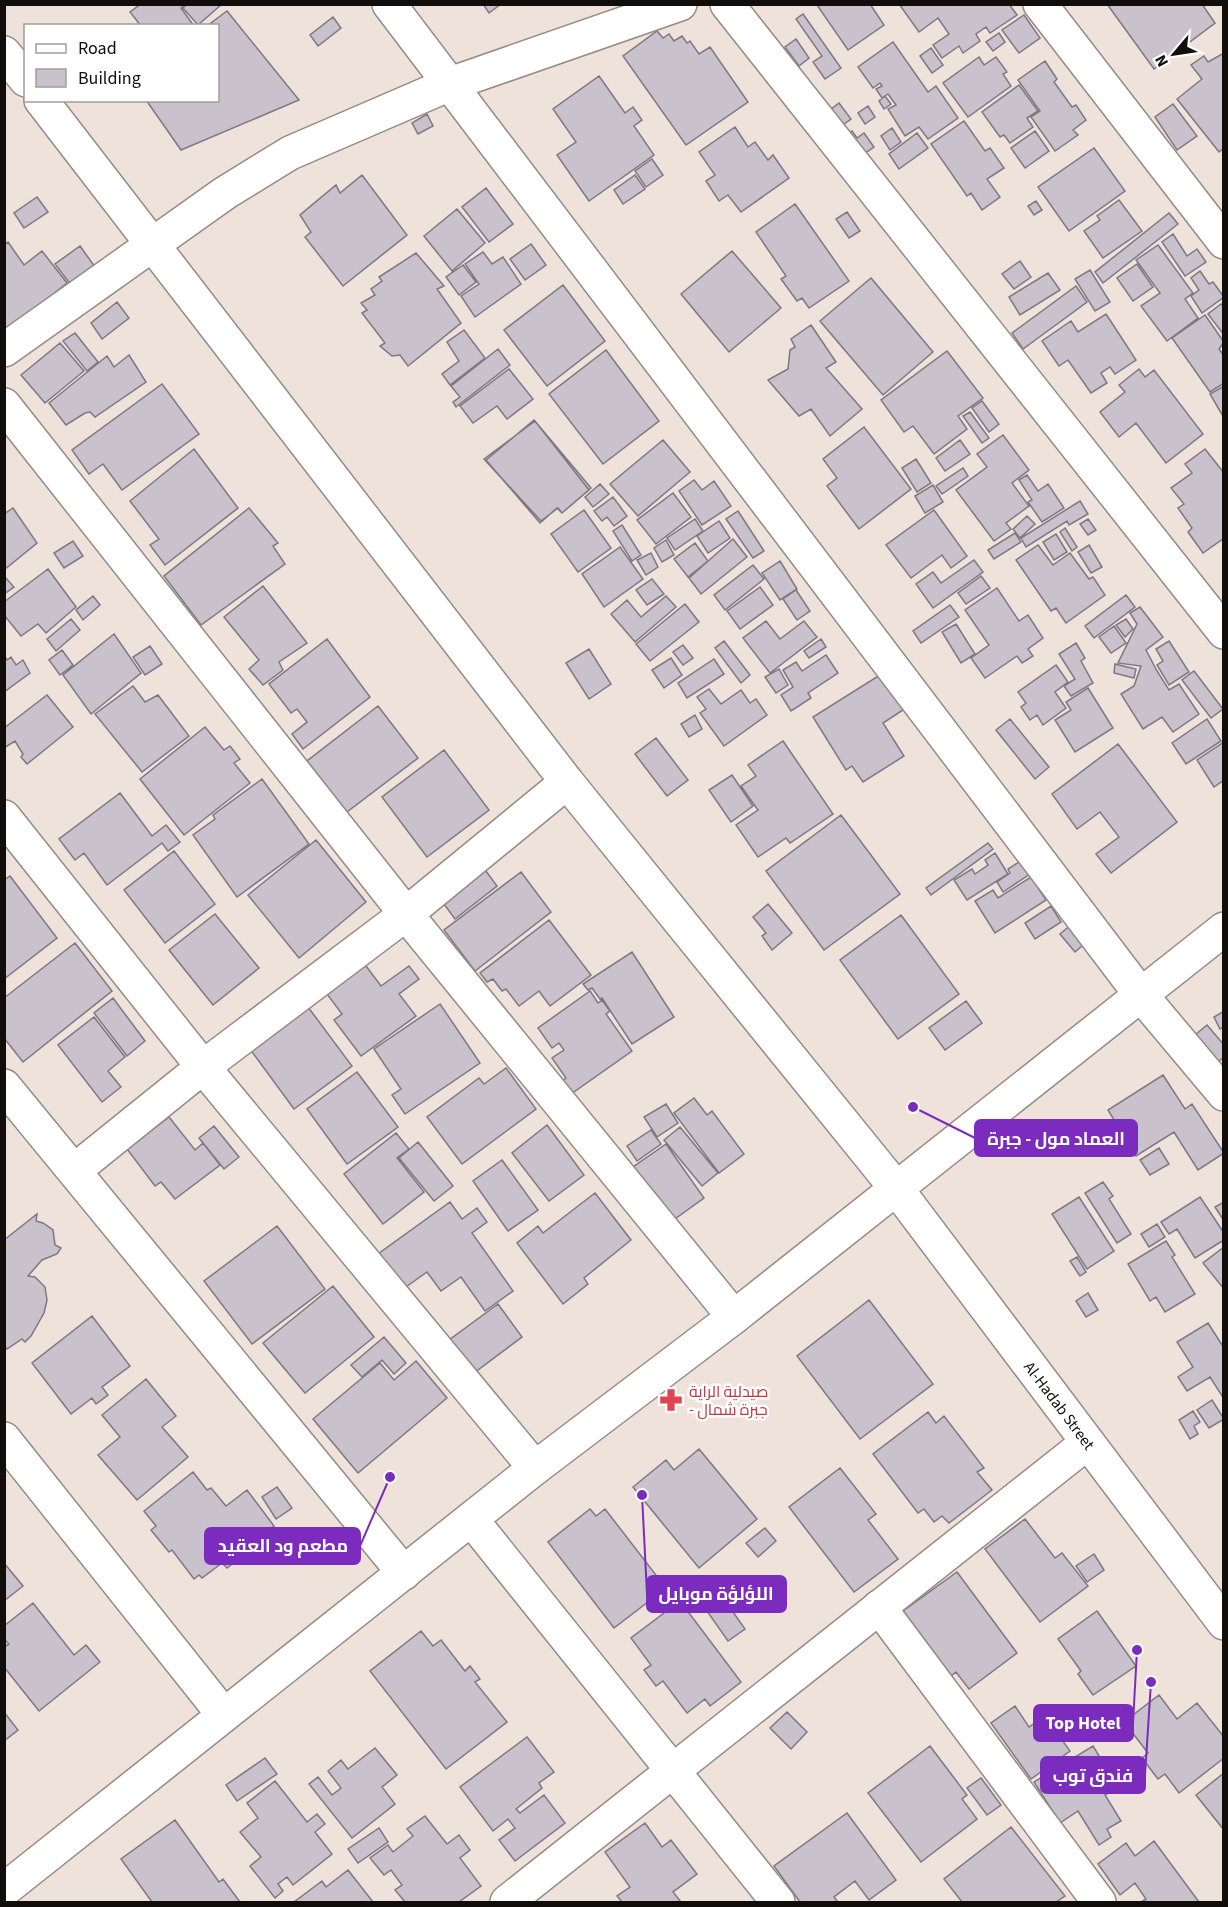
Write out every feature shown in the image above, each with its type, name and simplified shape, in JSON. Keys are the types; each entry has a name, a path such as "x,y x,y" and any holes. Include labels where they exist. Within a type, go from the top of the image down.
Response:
{"street":[{"path":"389,4 1141,995 1224,1094"},
{"path":"4,350 225,193 290,153 450,84 680,4"},
{"path":"727,4 1224,632"},
{"path":"1040,4 1224,242"},
{"path":"4,53 24,78"},
{"name":"Al-Hadab Street","path":"43,102 567,782 896,1188 1224,1623"},
{"path":"4,405 406,914 734,1317"},
{"path":"75,1170 202,1067 406,914 567,782"},
{"path":"4,817 202,1067 535,1468"},
{"path":"9,1891 223,1714 535,1468 734,1317 1224,928"},
{"path":"4,1086 404,1573"},
{"path":"4,1439 223,1714"},
{"path":"507,1902 1087,1443"},
{"path":"471,1519 670,1771 778,1902"},
{"path":"879,1607 1099,1902"}],"building":[{"path":"141,4 185,4 181,8 193,24 139,24 130,12"},
{"path":"187,4 222,4 199,24 183,8"},
{"path":"483,4 501,4 489,13"},
{"path":"870,4 884,25 848,50 817,5"},
{"path":"899,4 1009,4 1017,15 990,33 986,27 976,34 980,41 963,53 959,46 942,58 933,45 949,34 938,18 919,32"},
{"path":"1107,4 1202,4 1215,23 1154,69"},
{"path":"227,11 299,100 181,150 147,102 219,102 219,24 210,24"},
{"path":"803,14 841,68 825,79 813,62 822,56 796,19"},
{"path":"1024,15 1040,38 1019,53 1002,30"},
{"path":"333,17 341,28 318,46 310,35"},
{"path":"657,31 663,38 669,34 674,41 682,36 687,43 690,41 699,54 710,47 748,102 686,145 623,56"},
{"path":"999,33 1005,42 993,51 986,42"},
{"path":"796,39 809,58 799,66 785,47"},
{"path":"893,42 928,92 936,86 958,118 928,139 919,127 905,136 888,109 896,105 888,94 882,98 876,89 882,86 880,83 873,88 858,67"},
{"path":"931,48 943,65 932,73 920,56"},
{"path":"1224,53 1224,148 1219,152 1177,99 1202,79 1191,65 1204,56 1208,62"},
{"path":"979,57 984,65 996,57 1007,72 1003,74 1011,86 968,117 943,83"},
{"path":"1045,61 1057,79 1054,82 1072,107 1076,105 1086,120 1073,130 1078,135 1055,151 1031,117 1040,111 1018,80"},
{"path":"599,76 625,113 633,107 642,120 634,126 654,155 589,201 557,155 576,142 553,109"},
{"path":"1019,85 1038,111 1027,118 1033,127 1010,143 1004,135 1000,137 982,112"},
{"path":"885,96 891,104 884,109 879,101"},
{"path":"839,103 851,119 837,129 826,113"},
{"path":"1173,104 1197,136 1177,150 1155,117"},
{"path":"868,106 875,117 865,124 858,113"},
{"path":"427,114 433,126 418,134 412,123"},
{"path":"964,121 985,151 990,148 1004,168 987,179 1000,197 982,210 971,193 967,196 931,144"},
{"path":"735,127 748,147 755,142 768,160 773,155 789,178 741,212 728,195 719,201 706,181 715,175 699,152"},
{"path":"892,128 901,142 890,150 881,136"},
{"path":"852,131 857,138 864,133 874,147 858,158 843,137"},
{"path":"1035,131 1049,151 1025,168 1011,148"},
{"path":"917,133 928,148 899,169 889,154"},
{"path":"1094,148 1125,191 1069,231 1038,187"},
{"path":"652,159 663,175 646,187 635,171"},
{"path":"362,175 407,235 343,286 305,237 311,232 300,215 336,185 340,193"},
{"path":"635,175 645,189 623,204 614,190"},
{"path":"486,188 513,224 489,242 462,207"},
{"path":"37,197 48,212 24,228 14,213"},
{"path":"1119,200 1142,231 1103,258 1084,231 1100,220 1097,216"},
{"path":"1036,201 1042,210 1034,215 1028,206"},
{"path":"795,204 849,281 809,308 802,298 797,301 781,279 786,276 756,232"},
{"path":"457,209 485,243 452,271 424,236"},
{"path":"847,212 860,231 849,238 836,219"},
{"path":"1169,213 1178,224 1103,283 1095,272"},
{"path":"1173,234 1187,256 1197,249 1206,262 1185,276 1162,242"},
{"path":"8,242 24,265 42,251 67,283 4,334 4,245"},
{"path":"531,244 546,265 525,280 510,259"},
{"path":"1158,245 1193,293 1185,299 1198,318 1167,341 1141,306 1160,293 1136,260"},
{"path":"80,246 95,267 71,285 55,264"},
{"path":"732,251 781,308 729,352 681,294"},
{"path":"483,252 492,264 503,257 521,284 475,317 461,296 479,284 465,264"},
{"path":"416,253 444,286 437,289 461,323 408,366 400,355 392,356 380,346 385,343 362,313 367,310 361,303 375,295 371,289 382,281 379,277"},
{"path":"1020,261 1031,277 1014,289 1002,274"},
{"path":"1137,264 1153,287 1133,301 1117,278"},
{"path":"463,265 476,282 459,295 446,277"},
{"path":"1090,270 1110,302 1095,311 1075,279"},
{"path":"1200,271 1209,284 1213,282 1224,297 1202,313 1191,296 1199,290 1191,278"},
{"path":"1048,273 1060,290 1020,315 1009,297"},
{"path":"871,278 933,352 883,395 820,321"},
{"path":"563,285 605,341 547,386 504,330"},
{"path":"1076,286 1087,302 1023,349 1012,333"},
{"path":"117,302 129,318 102,339 91,323"},
{"path":"1221,304 1224,307 1224,335 1208,314"},
{"path":"1106,314 1136,360 1115,374 1110,367 1101,373 1107,383 1091,393 1068,360 1059,366 1042,341 1071,321 1078,332"},
{"path":"1205,315 1224,342 1219,349 1224,356 1224,383 1210,392 1172,338"},
{"path":"811,325 836,362 826,368 862,409 830,436 811,409 799,416 768,380 788,369 790,350 795,347 791,339"},
{"path":"464,330 485,358 450,385 442,374 459,361 447,342"},
{"path":"75,333 98,362 87,371 63,341"},
{"path":"60,343 84,371 45,403 21,375"},
{"path":"498,349 510,365 456,407 453,402 460,397 451,386"},
{"path":"606,350 659,421 603,464 549,394"},
{"path":"947,351 983,398 958,416 967,429 934,454 913,426 904,432 881,400"},
{"path":"129,355 146,382 95,417 90,412 85,413 66,425 49,403 107,356 114,367"},
{"path":"509,369 533,399 507,419 497,406 473,423 460,406"},
{"path":"1139,369 1145,377 1154,370 1203,434 1166,463 1136,423 1119,437 1100,412 1125,392 1119,385"},
{"path":"162,384 199,434 122,490 103,464 89,474 72,450"},
{"path":"1224,386 1224,418 1210,394"},
{"path":"982,401 999,424 989,432 972,408"},
{"path":"970,412 989,438 982,443 963,416"},
{"path":"534,420 591,488 562,513 557,508 540,523 486,460"},
{"path":"535,421 589,490 562,513 558,508 541,521 484,459"},
{"path":"864,427 911,489 859,529 827,486 837,478 823,459"},
{"path":"1003,435 1029,470 1012,483 1029,506 1006,523 1011,529 994,541 956,490 987,467 977,454"},
{"path":"663,440 690,472 638,516 610,484"},
{"path":"960,440 970,454 945,471 936,458"},
{"path":"194,449 238,508 165,565 150,545 159,539 130,501"},
{"path":"1205,449 1224,473 1224,538 1203,553 1188,532 1192,528 1178,508 1184,504 1171,488 1192,473 1185,464"},
{"path":"916,459 931,483 917,492 902,468"},
{"path":"963,468 968,476 942,494 936,486"},
{"path":"1027,475 1038,491 1048,484 1064,508 1042,522 1028,502 1032,500 1019,480"},
{"path":"694,480 702,490 714,481 731,506 702,525 679,491"},
{"path":"600,484 609,494 593,507 585,497"},
{"path":"933,485 943,502 925,513 915,496"},
{"path":"673,493 691,517 656,544 637,520"},
{"path":"613,497 627,516 614,526 607,517 602,521 594,511"},
{"path":"1080,501 1088,514 1069,525 1067,521 1026,547 1021,538"},
{"path":"13,508 37,543 4,570 4,514"},
{"path":"249,508 278,543 273,546 285,564 201,625 164,576"},
{"path":"584,510 611,548 578,572 551,534"},
{"path":"934,510 967,556 951,568 942,555 911,578 886,545"},
{"path":"738,511 764,551 753,558 726,519"},
{"path":"1027,516 1035,524 1020,538 1013,529"},
{"path":"695,519 703,531 675,550 667,538"},
{"path":"1088,519 1096,530 1088,535 1080,524"},
{"path":"719,521 730,538 708,553 697,536"},
{"path":"622,525 641,555 632,561 613,531"},
{"path":"1065,528 1077,547 1072,551 1060,532"},
{"path":"1015,533 1021,542 994,559 988,550"},
{"path":"1056,534 1067,552 1054,560 1043,542"},
{"path":"733,539 747,557 701,594 689,578"},
{"path":"666,540 674,555 662,562 654,548"},
{"path":"73,541 83,556 64,568 54,553"},
{"path":"695,543 708,561 688,577 674,559"},
{"path":"1038,545 1053,565 1070,553 1089,579 1093,577 1105,595 1066,623 1056,608 1051,611 1016,560"},
{"path":"1089,545 1102,567 1091,573 1078,552"},
{"path":"620,547 643,579 604,607 582,574"},
{"path":"651,553 658,567 646,575 637,560"},
{"path":"974,560 983,572 933,608 916,584 933,572 941,583"},
{"path":"780,561 797,589 780,600 762,573"},
{"path":"753,565 764,579 725,610 714,595"},
{"path":"48,569 76,607 46,633 38,624 21,636 4,615 4,602"},
{"path":"4,576 14,587 4,594"},
{"path":"981,576 990,588 966,604 958,593"},
{"path":"652,579 664,594 647,605 636,590"},
{"path":"263,586 307,643 279,662 283,670 263,685 249,669 259,660 224,617"},
{"path":"760,587 773,605 740,629 727,611"},
{"path":"997,588 1019,621 1028,615 1043,638 1028,649 1033,656 1022,663 1017,656 985,678 971,658 989,645 965,610"},
{"path":"796,590 810,611 797,620 783,599"},
{"path":"1126,595 1135,607 1094,638 1085,626"},
{"path":"93,596 100,605 83,620 76,610"},
{"path":"666,596 676,607 635,642 611,614 627,600 641,617"},
{"path":"685,604 699,622 650,661 636,644"},
{"path":"950,605 959,617 921,643 913,631"},
{"path":"1140,607 1163,637 1146,650 1157,671 1169,690 1179,684 1199,714 1173,732 1162,717 1143,729 1121,694 1134,686 1141,666 1118,663 1137,624 1130,613"},
{"path":"71,619 80,630 56,651 47,639"},
{"path":"1126,619 1133,629 1125,637 1116,625"},
{"path":"766,621 780,639 804,621 817,637 770,673 743,638"},
{"path":"956,624 975,654 961,663 942,632"},
{"path":"1114,626 1126,643 1111,653 1099,637"},
{"path":"114,634 141,673 91,714 63,675"},
{"path":"327,639 370,697 303,749 292,734 307,722 297,709 291,713 269,684"},
{"path":"821,639 826,647 809,658 804,651"},
{"path":"724,641 750,675 741,683 715,648"},
{"path":"1169,641 1189,672 1169,685 1157,665 1163,661 1156,649"},
{"path":"1076,643 1085,658 1081,661 1093,683 1071,696 1064,686 1075,679 1059,654"},
{"path":"683,645 693,658 683,665 673,652"},
{"path":"150,646 162,664 145,675 133,657"},
{"path":"589,649 611,684 589,699 566,663"},
{"path":"62,650 73,665 60,675 49,660"},
{"path":"4,655 7,660 11,657 16,665 23,660 30,673 4,692"},
{"path":"826,655 838,673 808,693 811,698 791,711 781,695 793,687 783,670 796,662 802,671"},
{"path":"671,658 682,675 664,688 652,670"},
{"path":"714,659 724,674 687,698 678,683"},
{"path":"1115,664 1136,669 1134,678 1114,673"},
{"path":"1056,665 1068,682 1055,692 1066,708 1043,725 1037,715 1030,720 1021,707 1026,703 1018,692"},
{"path":"779,669 788,685 776,693 765,677"},
{"path":"1194,671 1223,709 1211,718 1182,680"},
{"path":"883,673 906,708 883,723 904,756 863,782 852,766 846,770 813,717"},
{"path":"133,686 145,702 158,695 189,736 142,772 95,714"},
{"path":"1088,688 1113,728 1075,752 1055,720 1071,710 1066,702"},
{"path":"709,689 721,704 741,690 750,703 756,699 767,715 724,746 700,713 706,709 697,697"},
{"path":"47,695 73,727 27,764 21,757 23,754 15,741 4,748 4,728"},
{"path":"378,706 418,758 347,812 307,761"},
{"path":"695,715 702,729 689,737 681,724"},
{"path":"1010,719 1049,767 1035,779 996,730"},
{"path":"1207,719 1221,741 1186,764 1172,743"},
{"path":"205,727 224,750 230,746 240,759 234,763 250,783 184,835 140,779"},
{"path":"656,738 688,780 667,796 635,754"},
{"path":"783,741 833,814 790,843 786,838 758,857 736,825 758,810 741,786 756,776 748,765"},
{"path":"1224,742 1224,780 1214,787 1197,760"},
{"path":"1118,744 1177,822 1111,873 1096,854 1119,837 1100,812 1077,829 1052,794"},
{"path":"444,750 489,810 427,857 382,797"},
{"path":"732,775 753,806 731,822 709,790"},
{"path":"262,779 309,844 237,897 193,835 215,819 213,815"},
{"path":"120,793 152,836 166,825 180,842 168,851 162,843 107,885 84,853 75,860 59,839"},
{"path":"841,815 900,894 824,950 766,871"},
{"path":"316,840 366,902 299,958 248,895"},
{"path":"988,843 993,849 931,895 926,888"},
{"path":"174,851 215,904 165,943 124,890"},
{"path":"995,853 1008,874 967,900 954,880 972,869 975,874 988,865 985,860"},
{"path":"1022,860 1030,874 1003,892 997,882 1010,873 1008,869"},
{"path":"483,867 497,886 455,919 441,900"},
{"path":"521,872 551,912 475,971 444,930"},
{"path":"10,876 57,938 4,979 4,880"},
{"path":"1031,877 1046,900 995,933 975,901 993,890 998,898"},
{"path":"768,904 792,933 772,950 762,936 766,933 753,917"},
{"path":"1051,906 1061,922 1035,939 1025,923"},
{"path":"215,914 259,968 213,1005 169,950"},
{"path":"901,915 959,994 898,1039 840,960"},
{"path":"549,920 591,975 550,1006 539,991 519,1006 506,989 502,991 493,979 487,982 480,973"},
{"path":"1073,923 1088,941 1075,952 1060,934"},
{"path":"75,943 112,991 23,1062 4,1038 4,998"},
{"path":"632,952 674,1017 632,1044 602,998 600,999 592,988 588,990 583,984"},
{"path":"363,962 381,986 409,966 419,979 399,994 416,1016 361,1056 334,1020 342,1014 324,990"},
{"path":"590,991 598,1003 602,1000 610,1011 606,1014 632,1051 571,1094 562,1081 566,1078 552,1058 564,1050 559,1043 552,1048 538,1028"},
{"path":"113,998 145,1041 127,1056 94,1013"},
{"path":"966,1001 982,1023 945,1050 929,1028"},
{"path":"305,1003 352,1066 294,1109 247,1045"},
{"path":"440,1004 480,1063 405,1114 392,1095 401,1089 374,1049"},
{"path":"1224,1011 1224,1027 1220,1029 1214,1017"},
{"path":"94,1017 125,1057 108,1071 121,1087 102,1102 58,1045"},
{"path":"1207,1025 1224,1045 1224,1057 1212,1067 1189,1040"},
{"path":"506,1068 536,1109 462,1164 427,1117 479,1078 484,1084"},
{"path":"357,1072 398,1127 347,1164 307,1109"},
{"path":"1163,1075 1185,1109 1192,1104 1224,1153 1198,1170 1174,1132 1136,1156 1108,1110"},
{"path":"694,1098 707,1115 712,1111 744,1154 719,1173 674,1113"},
{"path":"666,1104 678,1123 657,1137 644,1117"},
{"path":"169,1117 195,1150 203,1143 220,1165 175,1199 161,1182 155,1186 127,1149"},
{"path":"547,1125 584,1175 549,1201 512,1153"},
{"path":"214,1126 239,1157 224,1169 199,1138"},
{"path":"680,1127 718,1173 702,1186 664,1140"},
{"path":"651,1130 661,1144 637,1161 627,1146"},
{"path":"396,1133 409,1149 397,1158 424,1192 383,1224 344,1174"},
{"path":"418,1142 453,1186 434,1201 399,1158"},
{"path":"666,1144 704,1198 672,1221 633,1167"},
{"path":"1159,1148 1169,1164 1150,1175 1140,1160"},
{"path":"502,1160 538,1210 508,1231 473,1181"},
{"path":"1103,1182 1113,1196 1109,1199 1131,1234 1117,1243 1085,1193"},
{"path":"595,1193 631,1240 584,1278 588,1284 563,1304 517,1243 538,1226 543,1233"},
{"path":"1079,1197 1114,1251 1087,1269 1052,1214"},
{"path":"1200,1197 1224,1233 1224,1240 1195,1258 1177,1229 1169,1234 1161,1222"},
{"path":"450,1202 462,1219 477,1208 487,1222 472,1233 513,1291 485,1311 461,1277 441,1291 427,1272 403,1289 378,1254"},
{"path":"1224,1202 1224,1221 1215,1207"},
{"path":"37,1214 36,1221 53,1230 55,1245 61,1248 57,1254 42,1260 28,1276 35,1277 45,1287 47,1300 44,1313 25,1342 22,1339 7,1349 4,1345 4,1240"},
{"path":"1157,1224 1165,1237 1149,1247 1141,1234"},
{"path":"277,1226 325,1289 252,1344 204,1281"},
{"path":"1166,1241 1175,1255 1172,1257 1195,1294 1165,1312 1156,1297 1150,1301 1128,1264"},
{"path":"1224,1247 1224,1289 1203,1263"},
{"path":"1077,1257 1086,1272 1080,1276 1070,1261"},
{"path":"333,1286 374,1337 305,1393 263,1343"},
{"path":"1088,1293 1098,1310 1086,1317 1076,1301"},
{"path":"869,1300 933,1384 860,1439 797,1356"},
{"path":"498,1304 522,1337 470,1376 445,1343"},
{"path":"92,1316 130,1366 102,1387 108,1395 96,1404 92,1398 71,1414 32,1363"},
{"path":"1208,1323 1224,1348 1224,1399 1210,1377 1187,1391 1178,1377 1193,1367 1177,1342"},
{"path":"384,1337 406,1363 394,1374 382,1360 362,1377 351,1365"},
{"path":"416,1361 447,1398 358,1473 313,1419 380,1363 394,1380"},
{"path":"146,1379 176,1416 162,1427 188,1457 137,1500 98,1455 120,1437 102,1415"},
{"path":"1212,1400 1224,1419 1209,1428 1197,1410"},
{"path":"1193,1411 1200,1422 1194,1426 1198,1434 1190,1439 1179,1420"},
{"path":"928,1412 936,1423 944,1416 984,1468 977,1472 992,1490 949,1523 942,1516 934,1522 924,1509 918,1513 873,1454"},
{"path":"699,1449 757,1519 699,1568 633,1487 666,1460 674,1470"},
{"path":"840,1468 876,1514 868,1520 898,1559 854,1592 789,1507"},
{"path":"193,1472 207,1490 211,1488 226,1506 247,1490 274,1526 234,1557 236,1561 227,1568 222,1563 202,1578 199,1575 194,1579 172,1550 169,1552 151,1530 156,1526 144,1511"},
{"path":"277,1487 292,1508 276,1519 262,1497"},
{"path":"590,1509 596,1516 605,1509 666,1588 614,1628 548,1542"},
{"path":"1025,1519 1055,1558 1062,1553 1088,1586 1040,1622 985,1549"},
{"path":"765,1528 776,1541 758,1557 746,1543"},
{"path":"1094,1554 1104,1570 1087,1582 1076,1566"},
{"path":"4,1563 23,1586 4,1601"},
{"path":"957,1572 1017,1653 969,1689 956,1672 951,1676 903,1611"},
{"path":"719,1592 745,1629 728,1641 702,1604"},
{"path":"680,1601 741,1682 710,1706 705,1699 687,1713 663,1681 656,1686 644,1670 651,1665 631,1638"},
{"path":"33,1603 74,1655 86,1645 100,1662 39,1711 4,1667 4,1647 9,1644 4,1639 4,1626"},
{"path":"1097,1611 1136,1666 1093,1695 1078,1674 1081,1671 1058,1639"},
{"path":"421,1631 433,1646 441,1640 465,1671 470,1666 480,1679 475,1682 507,1722 446,1769 370,1671"},
{"path":"1159,1695 1177,1719 1197,1703 1224,1737 1224,1758 1179,1793 1165,1774 1158,1779 1142,1758 1148,1753 1124,1722"},
{"path":"1015,1706 1029,1727 1045,1716 1070,1751 1031,1779 991,1723"},
{"path":"4,1712 18,1730 4,1741"},
{"path":"787,1712 807,1732 791,1749 770,1728"},
{"path":"527,1737 554,1772 539,1783 542,1788 516,1809 520,1813 544,1795 565,1823 515,1861 499,1840 515,1828 508,1819 493,1831 460,1787"},
{"path":"930,1746 967,1795 962,1799 977,1819 921,1862 868,1793"},
{"path":"1093,1746 1118,1787 1105,1795 1121,1821 1107,1829 1111,1837 1099,1845 1078,1811 1060,1823 1034,1782"},
{"path":"375,1748 397,1775 382,1787 395,1804 352,1838 309,1784 318,1777 332,1795 341,1788 328,1771 341,1760 348,1769"},
{"path":"265,1758 277,1774 237,1801 226,1785"},
{"path":"1224,1773 1224,1830 1196,1795"},
{"path":"981,1778 1001,1805 987,1815 967,1788"},
{"path":"275,1781 307,1822 317,1814 325,1824 315,1832 332,1854 293,1885 287,1877 278,1884 283,1891 275,1898 250,1866 261,1857 240,1832 258,1818 247,1803"},
{"path":"847,1813 896,1880 869,1900 855,1881 834,1897 838,1902 800,1902 774,1866"},
{"path":"425,1816 447,1844 459,1835 470,1850 460,1858 481,1886 459,1902 405,1902 395,1890 402,1885 391,1870 384,1875 370,1858 388,1845 393,1852 413,1836 407,1829"},
{"path":"175,1820 219,1882 223,1879 240,1902 152,1902 121,1859"},
{"path":"645,1823 662,1847 671,1840 697,1874 673,1892 681,1902 622,1902 617,1896 630,1887 605,1852"},
{"path":"1011,1827 1065,1896 1056,1902 962,1902 944,1879"},
{"path":"379,1828 388,1842 358,1863 348,1849"},
{"path":"1154,1841 1199,1902 1141,1902 1146,1899 1135,1883 1120,1895 1098,1864 1126,1843 1135,1856"},
{"path":"348,1870 373,1902 294,1902 322,1881 326,1887"}],"place":[{"name":"العماد مول - جبرة","path":"913,1107"},
{"name":"صيدلية الراية - جبرة شمال","path":"671,1400"},
{"name":"مطعم ود العقيد","path":"390,1477"},
{"name":"اللؤلؤة موبايل","path":"642,1495"},
{"name":"Top Hotel","path":"1137,1650"},
{"name":"فندق توب","path":"1151,1682"}]}
